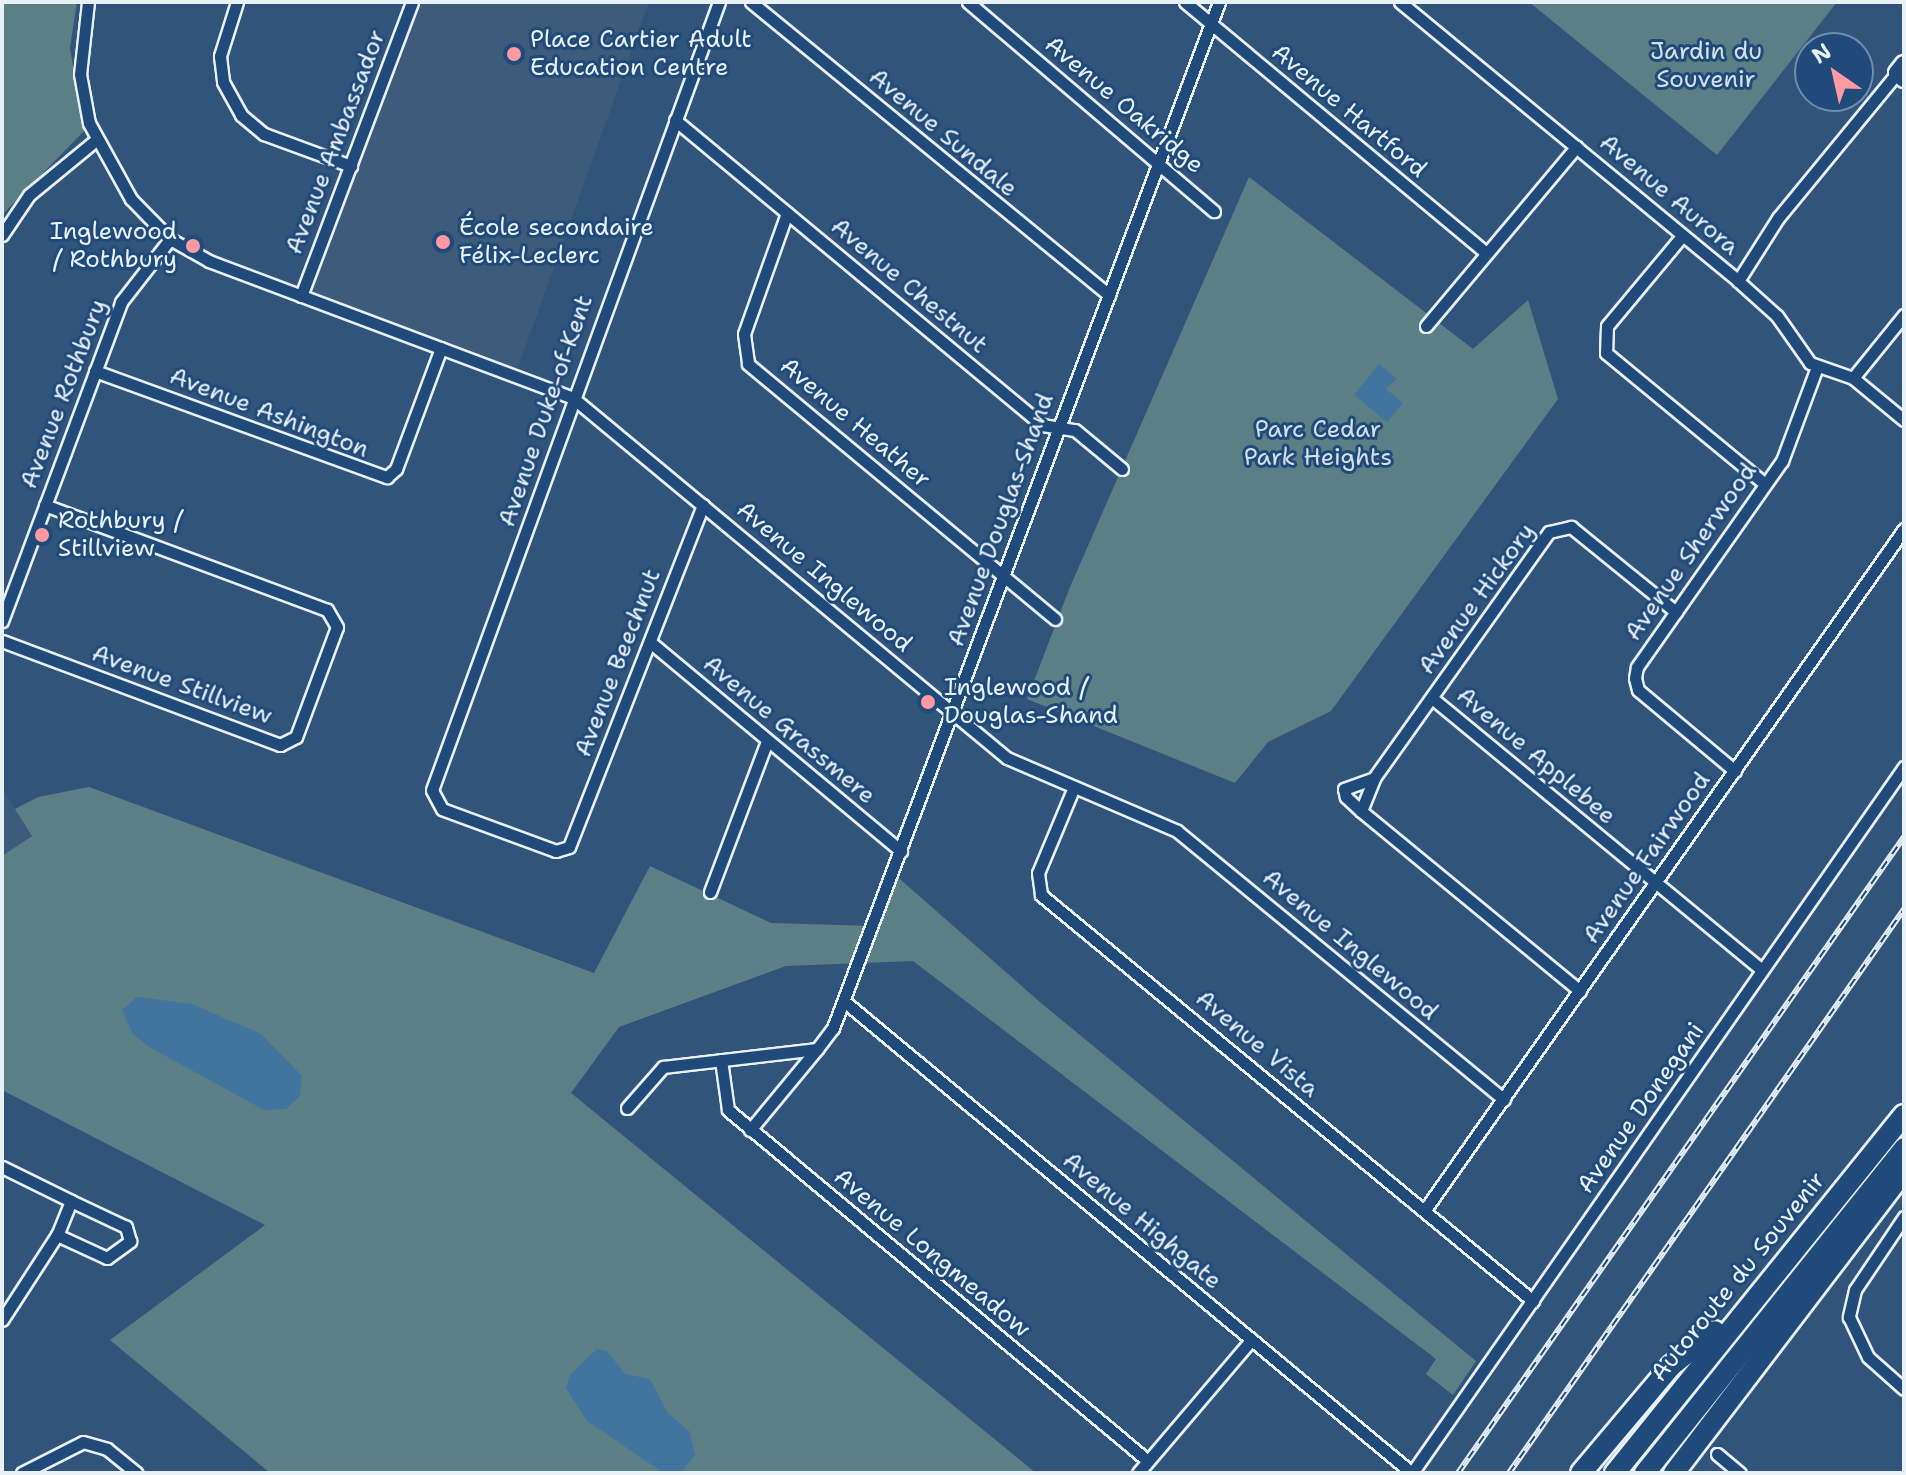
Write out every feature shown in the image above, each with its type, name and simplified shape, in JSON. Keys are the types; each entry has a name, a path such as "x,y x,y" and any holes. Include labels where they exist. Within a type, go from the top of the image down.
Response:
{"highway":[{"name":"Autoroute du Souvenir","path":"1615,1473 1743,1309 1904,1115"},
{"name":"Autoroute du Souvenir","path":"1645,1473 1904,1148"},
{"path":"1674,1473 1904,1171"},
{"path":"1581,1473 1671,1366 1743,1309"}],"street":[{"name":"Avenue Inglewood","path":"88,2 80,74 96,140 131,199 170,239 209,261 573,398 1007,758 1177,831 1504,1100"},
{"path":"237,2 220,56 223,82 241,115 264,134 351,166"},
{"name":"Avenue Ambassador","path":"301,296 412,2"},
{"name":"Avenue Duke-of-Kent","path":"575,838 569,847 556,851 442,809 432,790 572,415 573,398 719,2"},
{"name":"Avenue Sundale","path":"751,2 1109,295"},
{"name":"Avenue Oakridge","path":"968,2 1214,211"},
{"name":"Avenue Hartford","path":"1185,2 1486,253"},
{"name":"Avenue Douglas-Shand","path":"750,1130 817,1049 845,1002 1219,2"},
{"name":"Avenue Aurora","path":"1400,2 1738,281 1777,316 1817,367"},
{"path":"1738,281 1778,218 1902,72"},
{"name":"Avenue Chestnut","path":"675,120 1042,425 1075,430 1122,469"},
{"path":"2,235 29,195 96,140"},
{"path":"1426,326 1576,147"},
{"name":"Avenue Heather","path":"787,213 744,334 748,364 1055,619"},
{"path":"1682,236 1607,326 1606,353 1765,484"},
{"name":"Avenue Rothbury","path":"2,621 121,302 170,239"},
{"path":"1853,378 1904,315"},
{"name":"Avenue Ashington","path":"95,371 387,477 396,469 441,348"},
{"path":"1817,367 1853,378 1904,420"},
{"name":"Avenue Sherwood","path":"1735,771 1638,690 1637,667 1793,441 1817,367"},
{"name":"Avenue Stillview","path":"2,641 280,745 296,737 337,627 327,610 45,505"},
{"name":"Avenue Beechnut","path":"575,838 703,505"},
{"name":"Avenue Hickory","path":"1374,778 1344,789 1346,797 1361,811 1374,778 1549,532 1560,527 1571,527 1676,612"},
{"name":"Avenue Fairwood","path":"1424,1211 1904,529"},
{"name":"Avenue Grassmere","path":"650,642 901,851"},
{"name":"Avenue Applebee","path":"1432,698 1761,969"},
{"path":"710,892 767,741"},
{"name":"Avenue Donegani","path":"1412,1473 1904,767"},
{"name":"Avenue Vista","path":"1074,787 1038,873 1041,895 1533,1301"},
{"path":"1361,811 1580,991"},
{"name":"Avenue Highgate","path":"845,1002 1412,1473"},
{"path":"627,1108 663,1067 817,1049"},
{"name":"Avenue Longmeadow","path":"721,1060 728,1110 1148,1461"},
{"path":"2,1167 126,1227 130,1241 107,1258 57,1235"},
{"path":"2,1320 57,1235 71,1201"},
{"path":"1904,1217 1855,1290 1849,1317 1854,1336 1878,1367 1904,1389"},
{"path":"1138,1473 1251,1340"},
{"path":"22,1473 83,1442 107,1449 137,1473"},
{"path":"1717,1454 1740,1473"}],"shaded area":[{"path":"416,2 649,2 515,376 301,296"},
{"path":"1379,364 1397,379 1386,389 1403,403 1387,422 1354,395"},
{"path":"2,788 32,835 2,856"},
{"path":"137,997 192,1004 261,1034 302,1076 300,1096 286,1109 264,1110 151,1048 133,1034 122,1010"},
{"path":"597,1349 607,1351 625,1374 650,1379 667,1412 690,1432 695,1455 681,1473 664,1473 587,1421 566,1388 570,1375"}],"green space":[{"path":"2,2 77,2 70,48 84,131 2,215"},
{"name":"Jardin du Souvenir","path":"1529,2 1837,2 1813,32 1794,32 1794,57 1717,155"},
{"name":"Parc Cedar Park Heights","path":"1249,177 1473,349 1528,300 1558,399 1331,711 1268,742 1235,783 1027,699 1070,587"},
{"path":"89,787 594,973 650,866 771,923 874,926 893,873 1041,1003 1476,1361 1453,1395 1426,1374 1436,1359 913,961 786,966 619,1027 571,1093 1036,1473 270,1473 110,1340 265,1225 2,1090 2,856 32,836 15,809 38,797"}],"railway":[{"path":"1458,1473 1904,837"},
{"path":"1509,1473 1904,909"}],"place":[{"name":"Place Cartier Adult Education Centre","path":"514,54"},
{"name":"École secondaire Félix-Leclerc","path":"443,242"},
{"name":"Inglewood / Rothbury","path":"193,246"},
{"name":"Rothbury / Stillview","path":"42,535"},
{"name":"Inglewood / Douglas-Shand","path":"928,702"}]}
